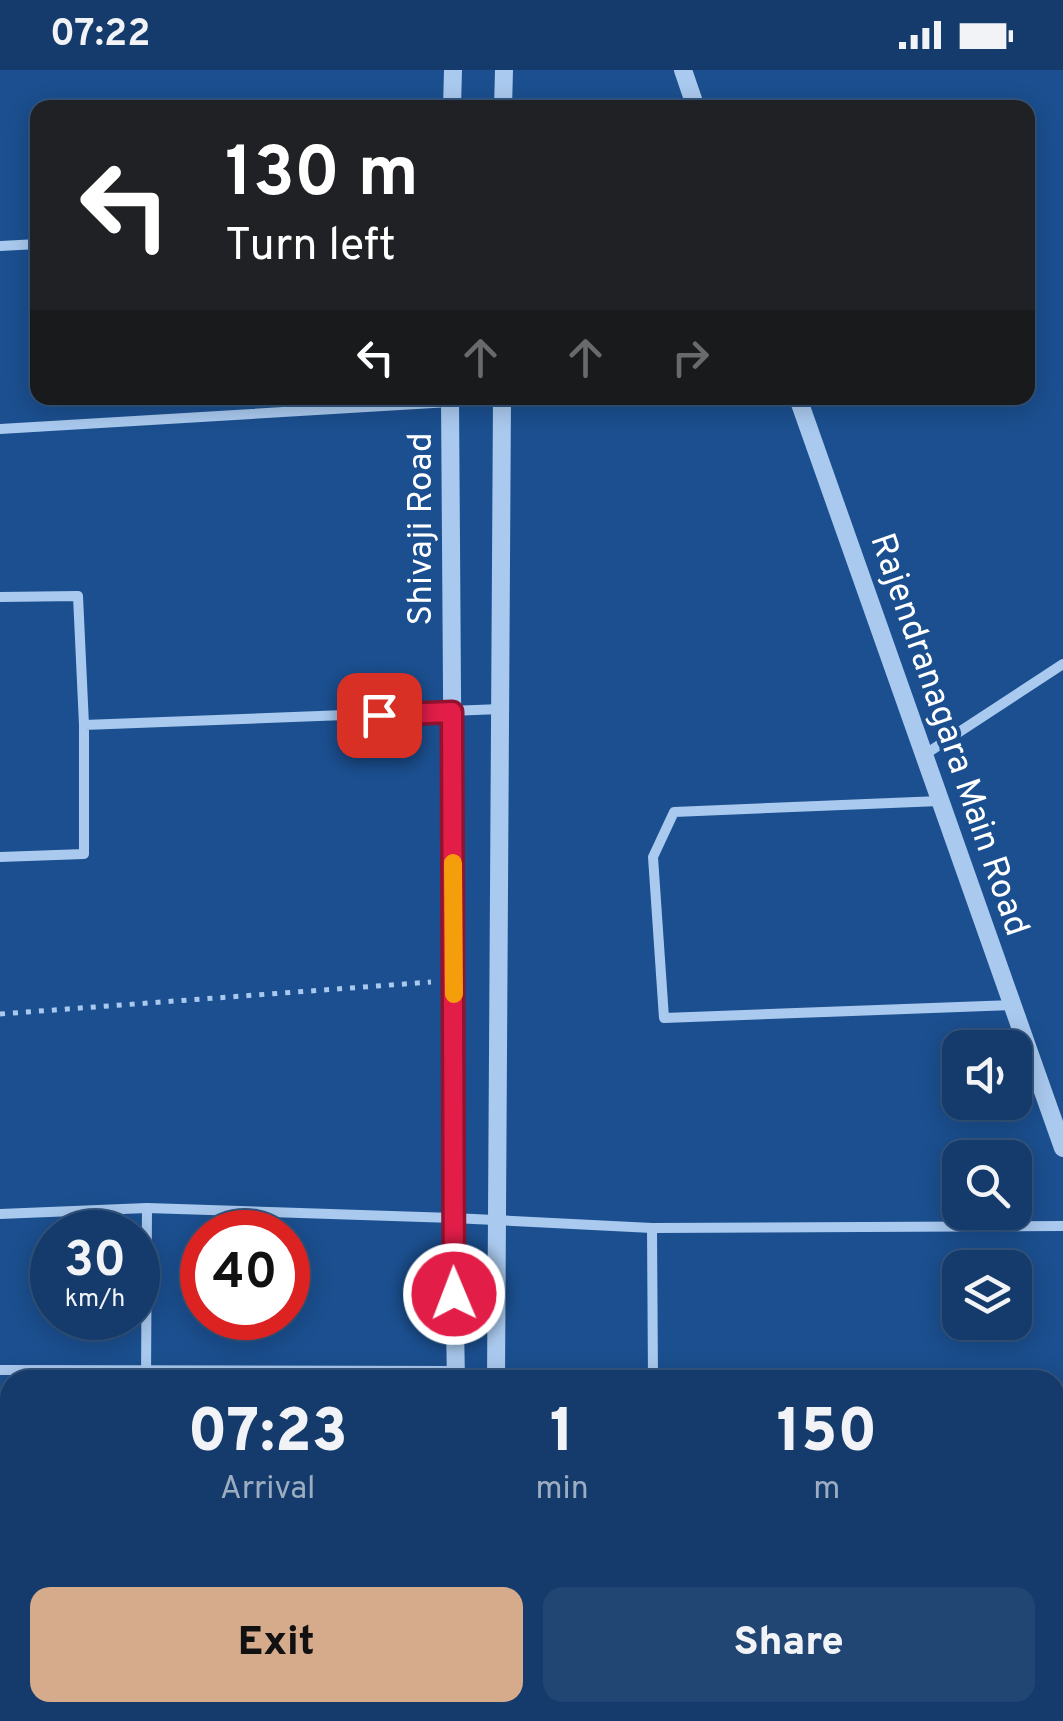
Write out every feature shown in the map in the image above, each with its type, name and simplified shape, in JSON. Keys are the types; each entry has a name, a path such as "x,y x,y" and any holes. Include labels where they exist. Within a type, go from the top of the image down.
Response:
{"street":[{"path":"452,100 453,70"},
{"path":"503,100 504,70"},
{"path":"683,70 693,100"},
{"path":"0,246 30,244"},
{"path":"0,429 372,405"},
{"name":"Shivaji Road","path":"450,405 456,1370"},
{"path":"496,1370 502,405"},
{"name":"Rajendranagara Main Road","path":"800,405 1063,1148"},
{"path":"0,598 78,596 84,725 84,854 0,857"},
{"path":"924,755 1063,664"},
{"path":"84,725 501,709"},
{"path":"940,800 674,812 653,857 664,1018 1012,1005"},
{"path":"146,1370 147,1208"},
{"path":"0,1214 147,1208 652,1228 1063,1226"},
{"path":"652,1228 653,1370"}],"path":[{"path":"0,1014 454,980"}],"slow traffic":[{"path":"453,863 454,994"}],"route":[{"path":"379,715 452,712 454,1294"}]}
